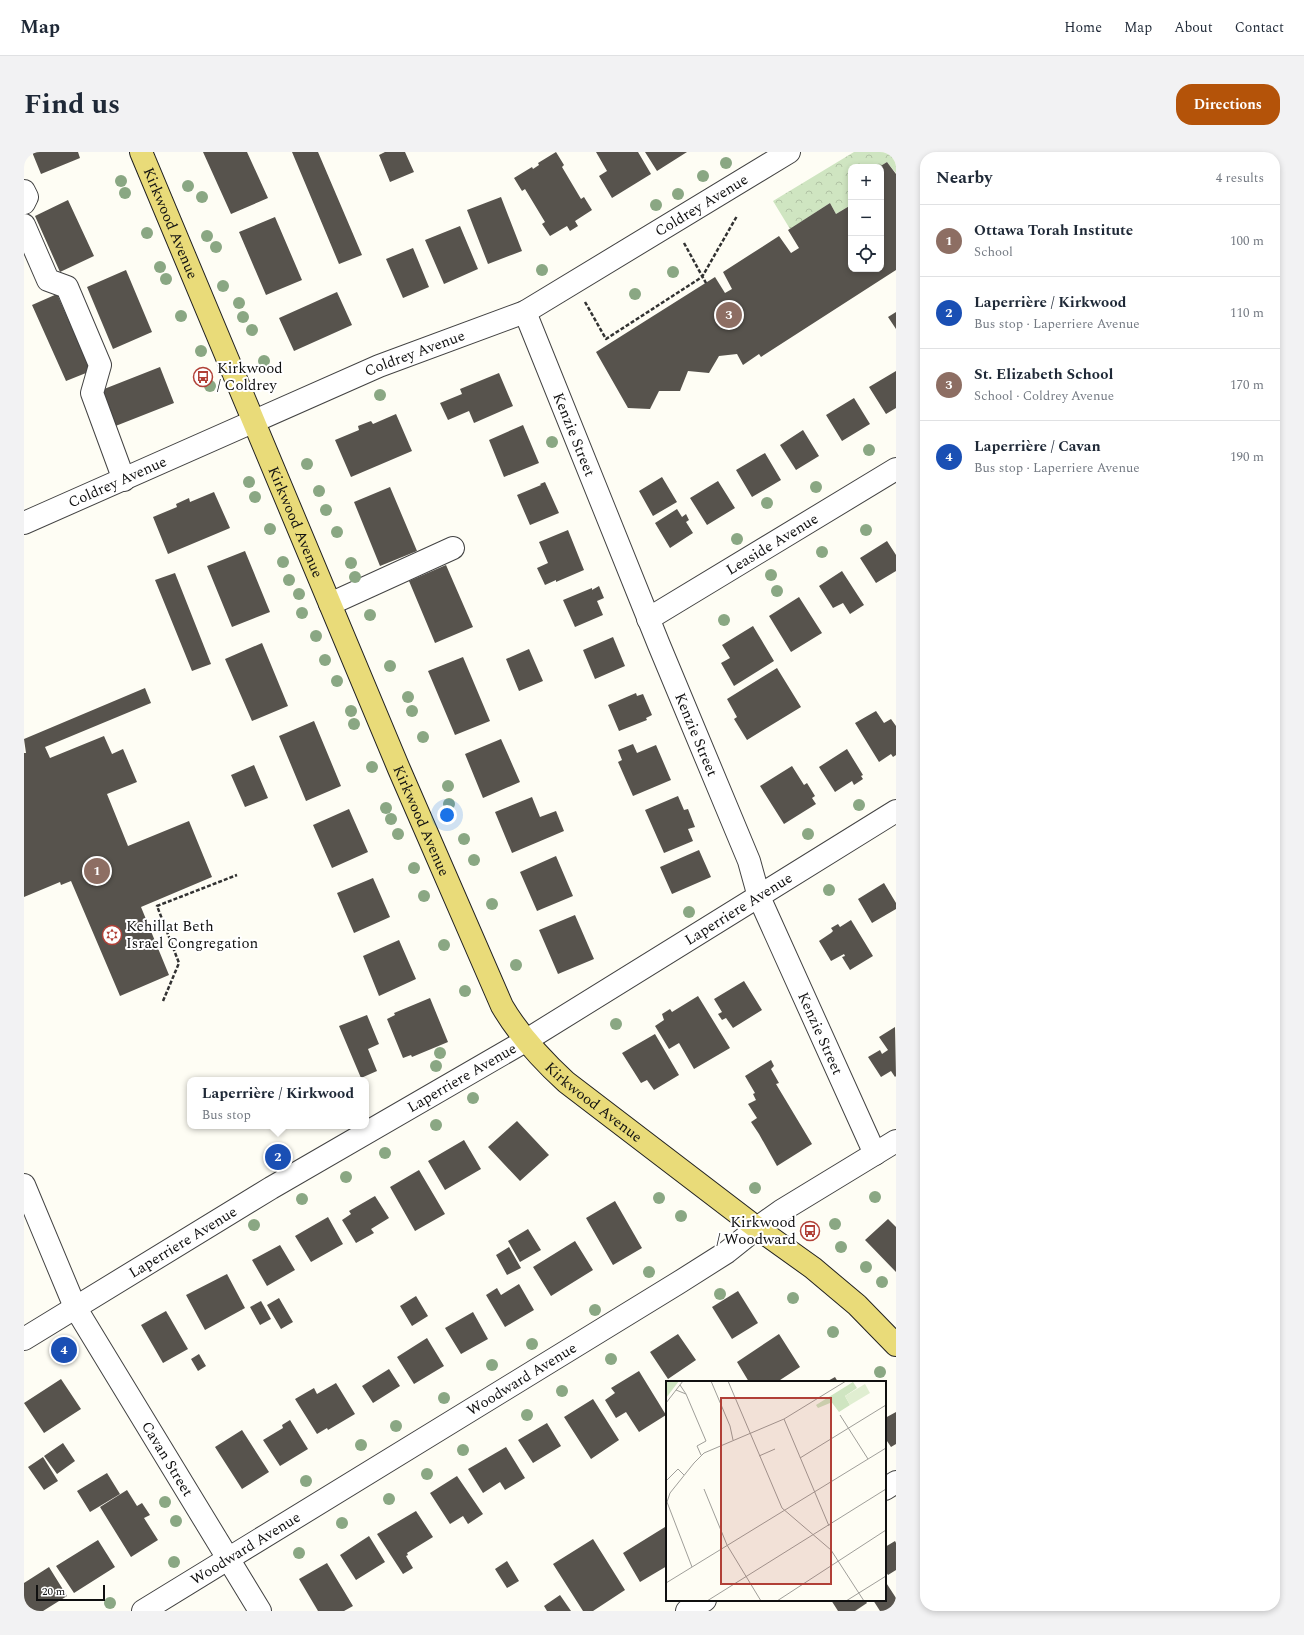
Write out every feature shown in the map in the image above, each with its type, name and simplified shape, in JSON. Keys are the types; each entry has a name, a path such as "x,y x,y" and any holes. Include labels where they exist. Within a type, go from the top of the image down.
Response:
{"main road":[{"name":"Kirkwood Avenue","path":"141,152 399,769 502,1006 526,1041 545,1063 566,1082 835,1286 868,1316 896,1345"}],"street":[{"name":"Coldrey Avenue","path":"24,523 379,366 525,312 789,152"},
{"path":"24,191 27,197 24,203"},
{"path":"24,225 48,280 67,287 100,365 92,393 124,480"},
{"name":"Kenzie Street","path":"525,312 648,619 749,861 759,897 875,1154"},
{"name":"Leaside Avenue","path":"648,619 896,469"},
{"path":"330,604 453,548"},
{"name":"Laperriere Avenue","path":"24,1339 271,1188 526,1041 896,811"},
{"name":"Woodward Avenue","path":"143,1611 678,1283 727,1252 757,1228 834,1178 896,1141"},
{"name":"Cavan Street","path":"24,1186 75,1307 260,1611"},
{"path":"886,1488 896,1482"},
{"path":"687,1611 703,1601"}],"path":[{"path":"574,283 606,339 702,276 737,216"},
{"path":"672,223 706,283"},
{"path":"163,1000 179,963 156,906 238,875"}],"green space":[{"path":"854,152 896,152 896,173 887,162 884,164 848,164 848,207 836,214 830,203 790,229 773,201"}],"building":[{"path":"32,152 78,152 80,158 41,174"},
{"path":"203,152 247,152 268,198 231,214"},
{"path":"292,152 318,152 362,255 339,264"},
{"path":"385,152 405,152 414,172 390,182 379,155"},
{"path":"556,152 564,165 562,167 581,199 584,197 592,210 575,221 578,226 570,231 567,226 550,236 542,224 545,222 525,189 522,191 514,178 532,167 533,169 539,165 538,163"},
{"path":"596,152 638,152 651,174 612,198 599,176 607,171"},
{"path":"645,152 687,152 657,171"},
{"path":"887,162 896,174 896,270 761,357 759,354 743,365 737,354 719,356 709,373 688,371 680,391 659,391 650,409 628,408 596,352 715,277 725,293 732,289 723,272 779,236 791,253 799,248 788,230 830,203 836,214 848,207 848,272 884,272 884,164"},
{"path":"501,197 522,251 488,264 467,210"},
{"path":"68,200 94,256 60,272 35,216"},
{"path":"275,217 302,280 266,295 239,232"},
{"path":"460,226 478,269 444,284 425,240"},
{"path":"413,248 429,287 403,298 386,259"},
{"path":"126,270 152,332 113,349 87,287"},
{"path":"337,292 352,325 294,351 279,318"},
{"path":"57,294 91,371 66,381 32,305"},
{"path":"896,312 896,329 888,317"},
{"path":"160,367 174,403 113,427 99,391"},
{"path":"896,371 896,408 886,414 869,387"},
{"path":"499,373 513,406 474,423 469,411 448,420 440,403 462,394 460,389"},
{"path":"854,398 870,424 842,441 826,415"},
{"path":"396,414 412,451 351,477 335,440 359,430 358,426 371,421 373,424"},
{"path":"523,425 539,463 504,477 489,440"},
{"path":"803,430 819,456 796,470 780,445"},
{"path":"765,453 781,480 752,497 736,470"},
{"path":"662,477 677,502 653,516 639,491"},
{"path":"718,481 735,508 707,525 690,498"},
{"path":"545,482 559,513 530,525 517,495"},
{"path":"390,487 417,551 380,566 354,502"},
{"path":"214,492 230,528 168,554 153,517 177,507 176,504 189,498 190,502"},
{"path":"677,509 682,517 686,514 689,520 686,522 693,533 670,548 655,523"},
{"path":"568,530 584,570 545,585 537,568 548,563 539,542"},
{"path":"887,541 896,555 896,571 876,583 860,558"},
{"path":"245,551 270,612 232,627 207,566"},
{"path":"446,565 473,627 435,643 409,581"},
{"path":"842,571 864,605 850,614 843,603 833,608 819,586"},
{"path":"175,573 211,664 192,671 155,580"},
{"path":"599,586 604,598 597,601 603,615 575,627 563,600"},
{"path":"799,597 822,633 791,652 769,616"},
{"path":"753,626 774,661 734,686 721,663 730,658 722,645"},
{"path":"613,637 625,666 595,679 583,650"},
{"path":"262,643 288,706 252,721 225,659"},
{"path":"529,649 543,681 519,691 506,659"},
{"path":"463,657 490,721 455,735 428,671"},
{"path":"777,668 801,707 747,740 734,719 737,717 727,699"},
{"path":"145,688 151,703 45,747 50,758 104,736 112,754 123,749 137,782 107,794 128,846 189,821 212,877 141,907 169,975 120,996 71,881 61,885 60,882 24,897 24,753 26,753 24,739"},
{"path":"636,693 637,696 643,694 652,715 646,718 647,720 619,731 608,705"},
{"path":"876,711 884,723 891,719 896,726 896,755 893,757 891,754 879,762 855,723"},
{"path":"314,721 341,786 306,801 279,736"},
{"path":"501,739 520,782 483,798 465,754"},
{"path":"633,744 637,753 656,745 671,780 633,796 618,762 622,760 618,750"},
{"path":"847,749 863,775 861,776 863,779 854,785 852,781 835,792 819,767"},
{"path":"254,765 268,798 245,807 231,775"},
{"path":"792,766 804,785 807,783 815,796 812,798 816,804 784,824 760,786"},
{"path":"678,796 684,810 688,809 695,827 688,829 693,841 664,853 645,810"},
{"path":"532,797 540,817 556,811 564,831 512,853 495,812"},
{"path":"349,809 368,852 332,868 313,825"},
{"path":"699,850 711,877 672,894 660,867"},
{"path":"556,856 573,896 537,911 520,872"},
{"path":"373,878 390,917 354,933 337,893"},
{"path":"884,883 896,903 896,909 872,923 858,899"},
{"path":"575,915 594,959 558,974 539,930"},
{"path":"851,920 873,956 850,970 842,957 845,956 844,954 831,961 819,941 833,931 831,928 838,924 840,927"},
{"path":"399,940 416,979 379,996 363,956"},
{"path":"744,981 762,1010 733,1028 726,1018 722,1020 718,1014 722,1012 714,999"},
{"path":"698,996 730,1048 694,1069 679,1043 669,1049 655,1026 664,1020 662,1014 670,1009 672,1012"},
{"path":"430,998 448,1042 412,1057 411,1055 403,1058 387,1019 395,1015 394,1013"},
{"path":"367,1015 379,1044 368,1049 377,1071 361,1077 339,1026"},
{"path":"895,1027 896,1076 895,1077 891,1071 881,1077 868,1057 880,1050 882,1054 888,1050 879,1037"},
{"path":"655,1034 679,1075 654,1090 647,1080 641,1083 622,1053"},
{"path":"771,1060 774,1066 771,1069 779,1083 776,1084 812,1144 777,1166 751,1122 757,1118 748,1104 756,1100 753,1094 755,1093 745,1076"},
{"path":"517,1121 549,1155 520,1181 488,1147"},
{"path":"464,1140 481,1169 445,1190 428,1161"},
{"path":"419,1170 445,1214 415,1231 390,1187"},
{"path":"375,1196 389,1218 371,1229 374,1233 356,1243 342,1220 351,1214 349,1211"},
{"path":"615,1201 642,1248 613,1265 586,1218"},
{"path":"328,1217 343,1244 311,1262 295,1236"},
{"path":"888,1219 896,1227 896,1272 865,1240"},
{"path":"528,1229 541,1250 520,1262 508,1241"},
{"path":"575,1241 593,1270 551,1296 533,1267"},
{"path":"280,1245 295,1270 267,1286 252,1260"},
{"path":"509,1247 521,1268 507,1275 496,1255"},
{"path":"227,1274 245,1308 205,1330 186,1295"},
{"path":"519,1284 534,1310 505,1327 486,1295 497,1288 501,1295"},
{"path":"738,1291 758,1323 732,1339 712,1307"},
{"path":"416,1296 428,1316 412,1326 400,1306"},
{"path":"279,1298 293,1322 281,1329 267,1305"},
{"path":"261,1301 271,1319 260,1325 250,1307"},
{"path":"166,1311 188,1349 163,1363 141,1325"},
{"path":"473,1312 488,1339 461,1354 445,1328"},
{"path":"678,1334 696,1360 668,1379 650,1352"},
{"path":"779,1334 800,1367 779,1381 748,1381 737,1362"},
{"path":"427,1338 444,1366 414,1384 397,1357"},
{"path":"199,1354 206,1366 198,1371 191,1359"},
{"path":"389,1369 400,1386 373,1403 362,1386"},
{"path":"639,1371 666,1415 639,1432 626,1412 616,1418 605,1400 615,1393 611,1388"},
{"path":"835,1377 837,1381 828,1381"},
{"path":"61,1379 81,1409 44,1433 24,1403"},
{"path":"336,1383 355,1414 328,1430 327,1428 317,1434 295,1399 314,1388 317,1394"},
{"path":"593,1399 619,1440 591,1459 564,1417"},
{"path":"896,1412 896,1444 891,1447 886,1440 886,1417"},
{"path":"290,1420 308,1449 280,1466 263,1440 283,1428 282,1425"},
{"path":"547,1423 561,1446 533,1463 518,1440"},
{"path":"242,1430 269,1472 242,1489 215,1447"},
{"path":"63,1443 75,1461 57,1474 44,1456"},
{"path":"506,1447 525,1478 505,1490 500,1482 483,1493 468,1469"},
{"path":"43,1457 58,1481 44,1490 28,1467"},
{"path":"107,1473 120,1494 90,1512 77,1491"},
{"path":"457,1476 483,1514 468,1524 463,1516 450,1524 430,1493"},
{"path":"127,1490 137,1506 142,1503 150,1515 144,1518 158,1540 131,1557 100,1507"},
{"path":"416,1511 433,1537 407,1553 408,1555 406,1556 413,1568 403,1574 377,1534"},
{"path":"665,1527 666,1528 666,1567 640,1582 623,1553"},
{"path":"369,1536 385,1562 356,1580 340,1555"},
{"path":"593,1539 625,1590 593,1611 583,1611 553,1564"},
{"path":"98,1540 115,1567 74,1593 56,1566"},
{"path":"895,1541 896,1543 896,1570 888,1575 886,1572 886,1546"},
{"path":"507,1561 519,1581 507,1588 495,1569"},
{"path":"327,1563 353,1606 344,1611 318,1611 299,1579"},
{"path":"49,1567 67,1596 43,1611 24,1611 24,1583"},
{"path":"886,1583 896,1598 896,1607 889,1611 880,1611 874,1601 886,1601"},
{"path":"560,1595 571,1611 547,1611 544,1606"},
{"path":"832,1601 866,1601 867,1603 855,1611 838,1611"}],"place":[{"name":"St. Elizabeth School","path":"729,315"},
{"name":"Kirkwood / Coldrey","path":"203,377"},
{"name":"Ottawa Torah Institute","path":"97,871"},
{"name":"Kehillat Beth Israel Congregation","path":"112,935"},
{"name":"Laperrière / Kirkwood","path":"278,1157"},
{"name":"Kirkwood / Woodward","path":"810,1231"},
{"name":"Laperrière / Cavan","path":"64,1350"}]}
